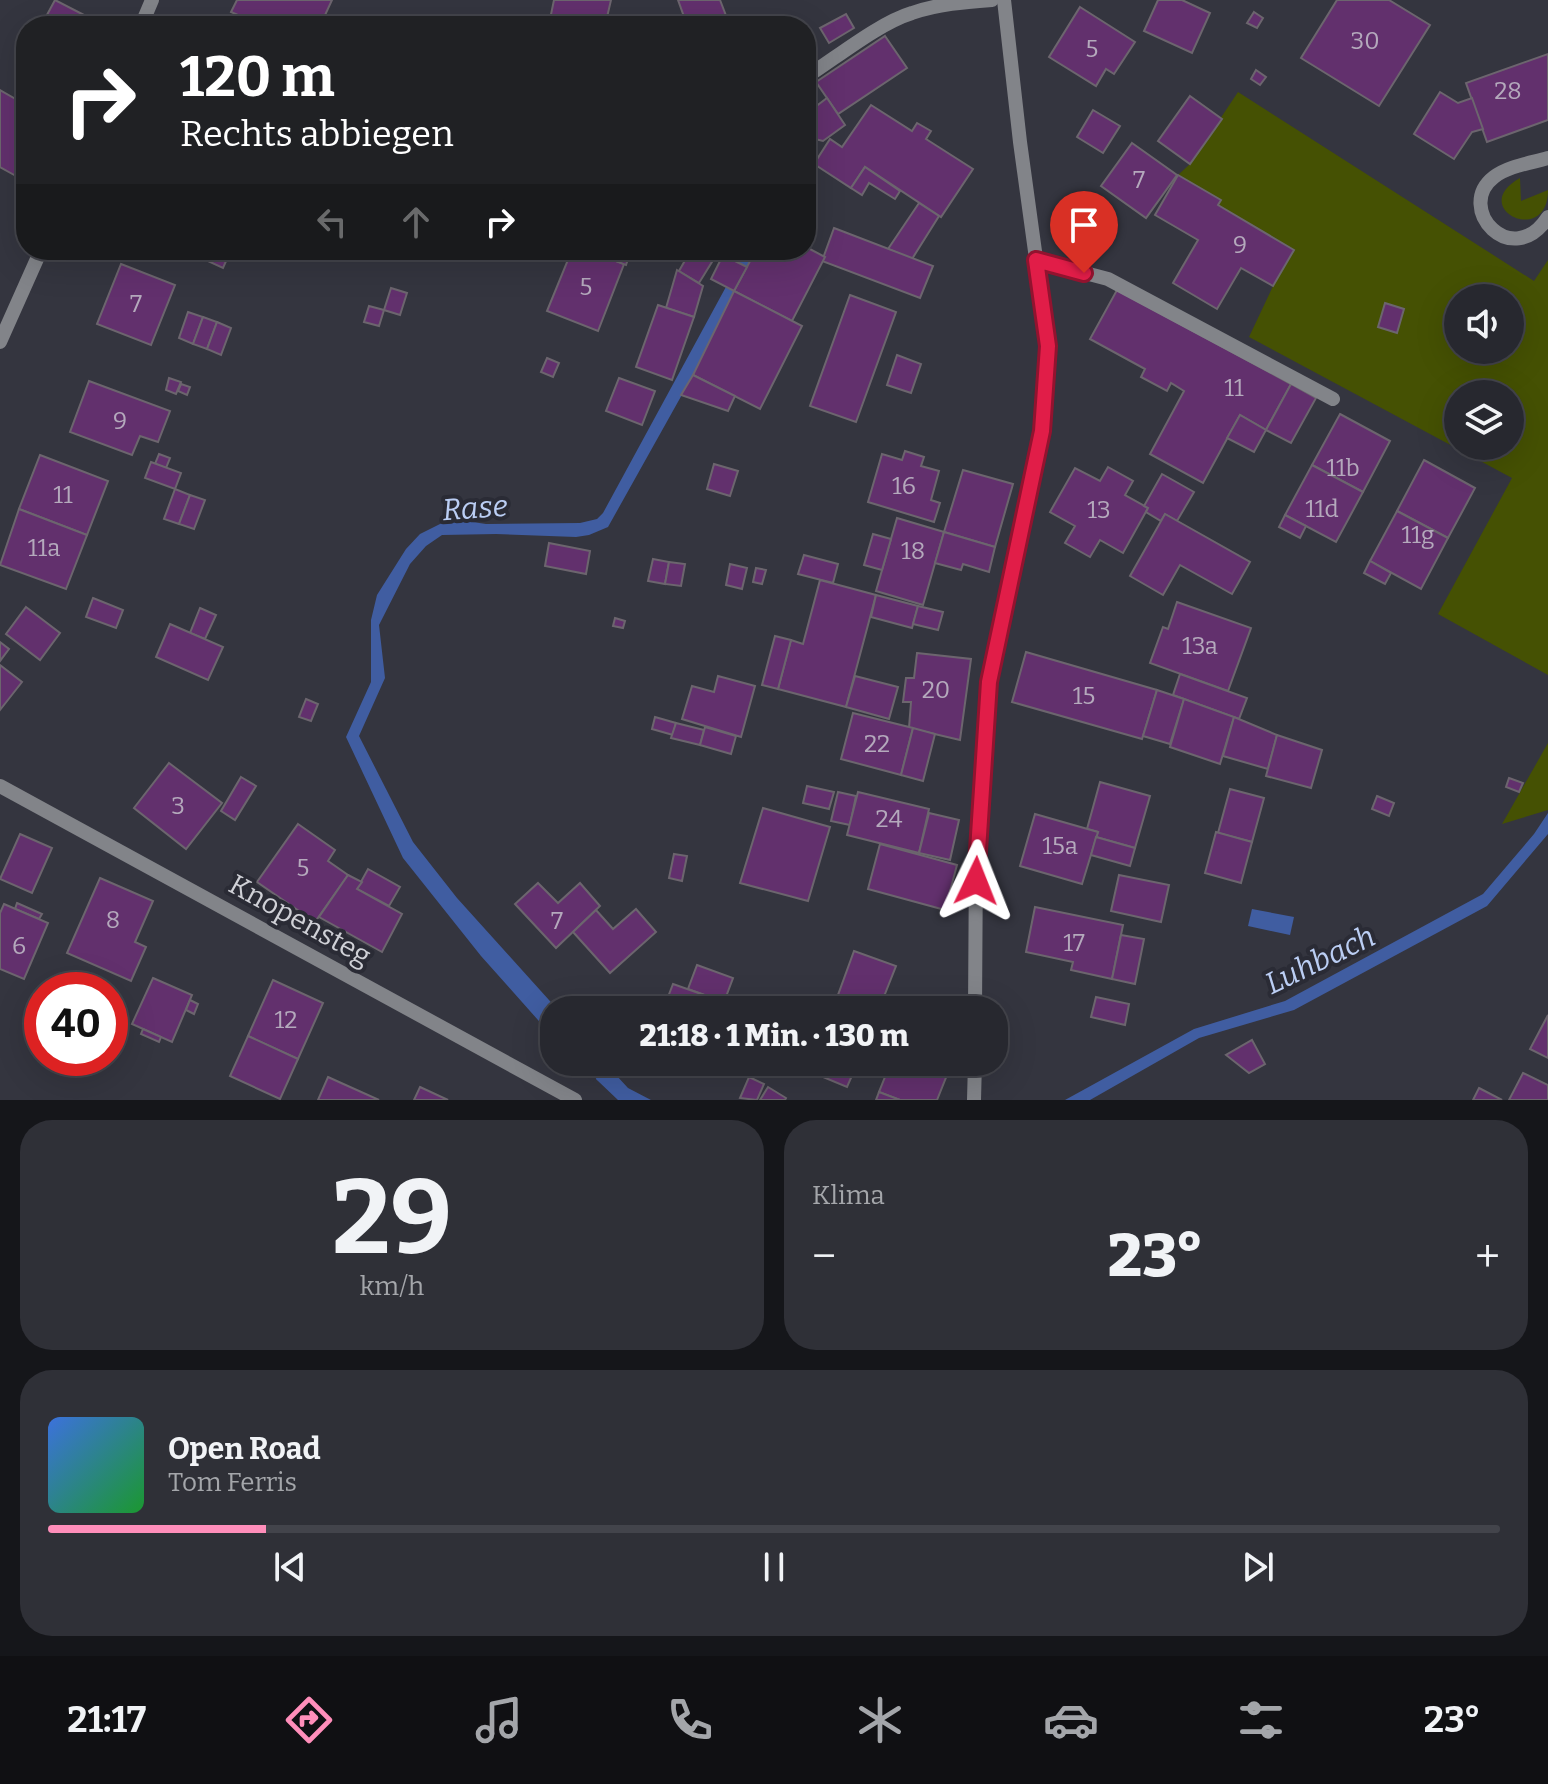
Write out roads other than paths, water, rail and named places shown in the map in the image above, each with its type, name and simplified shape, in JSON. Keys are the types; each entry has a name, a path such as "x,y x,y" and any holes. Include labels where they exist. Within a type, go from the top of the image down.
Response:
{"street":[{"path":"816,71 910,13 951,3 992,0"},
{"path":"975,996 976,853 989,682 1042,431 1048,346 1004,0"},
{"path":"1548,158 1507,170 1493,178 1483,191 1480,206 1485,222 1496,233 1510,239 1526,238 1540,229 1548,217"},
{"path":"0,342 37,260"},
{"path":"1036,260 1108,279 1333,399"},
{"name":"Knopensteg","path":"0,786 575,1100"},
{"path":"974,1100 975,1076"}],"water":[{"path":"741,260 751,260 693,375 608,527 576,537 442,535 426,546 410,564 379,625 385,678 359,736 413,842 457,898 545,996 540,996 540,1022 481,956 403,858 346,737 371,682 371,620 377,595 406,549 420,534 444,522 459,520 486,524 580,523 597,519"},
{"path":"1548,813 1548,834 1487,906 1294,1010 1199,1038 1090,1100 1065,1100 1194,1029 1285,1001 1483,894"},
{"path":"1252,909 1294,917 1290,935 1248,926"},
{"path":"593,1076 617,1076 628,1088 651,1100 618,1100"}],"water label":[{"name":"Rase","path":"475,508"},
{"name":"Luhbach","path":"1320,960"}]}
